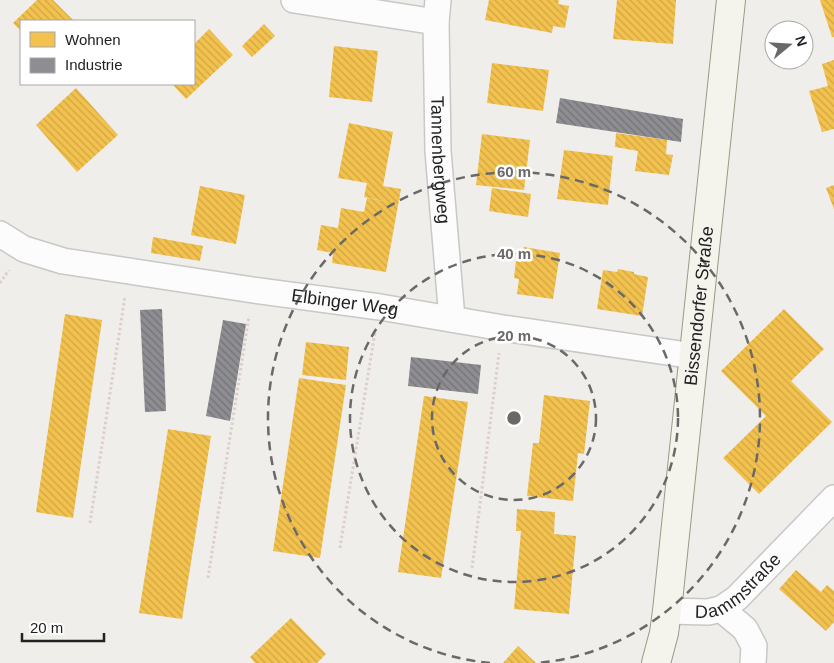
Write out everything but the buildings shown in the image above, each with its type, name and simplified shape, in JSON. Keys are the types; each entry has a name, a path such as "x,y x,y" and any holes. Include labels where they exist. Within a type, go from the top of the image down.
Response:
{"main road":[{"name":"Bissendorfer Straße","path":"667,611 731,0"},
{"name":"Dammstraße","path":"656,663 664,633 667,611"}],"street":[{"path":"294,0 437,11"},
{"name":"Tannenbergweg","path":"437,11 438,151 452,319"},
{"name":"Elbinger Weg","path":"0,234 24,250 63,261 253,290 380,306 503,328 694,356"},
{"name":"Dammstraße","path":"667,611 708,612 721,609 737,598 834,498"},
{"path":"721,609 745,629 754,646 753,663"}],"path":[{"path":"90,523 128,271"},
{"path":"208,578 253,290"},
{"path":"340,548 380,306"},
{"path":"472,568 503,328"}]}
